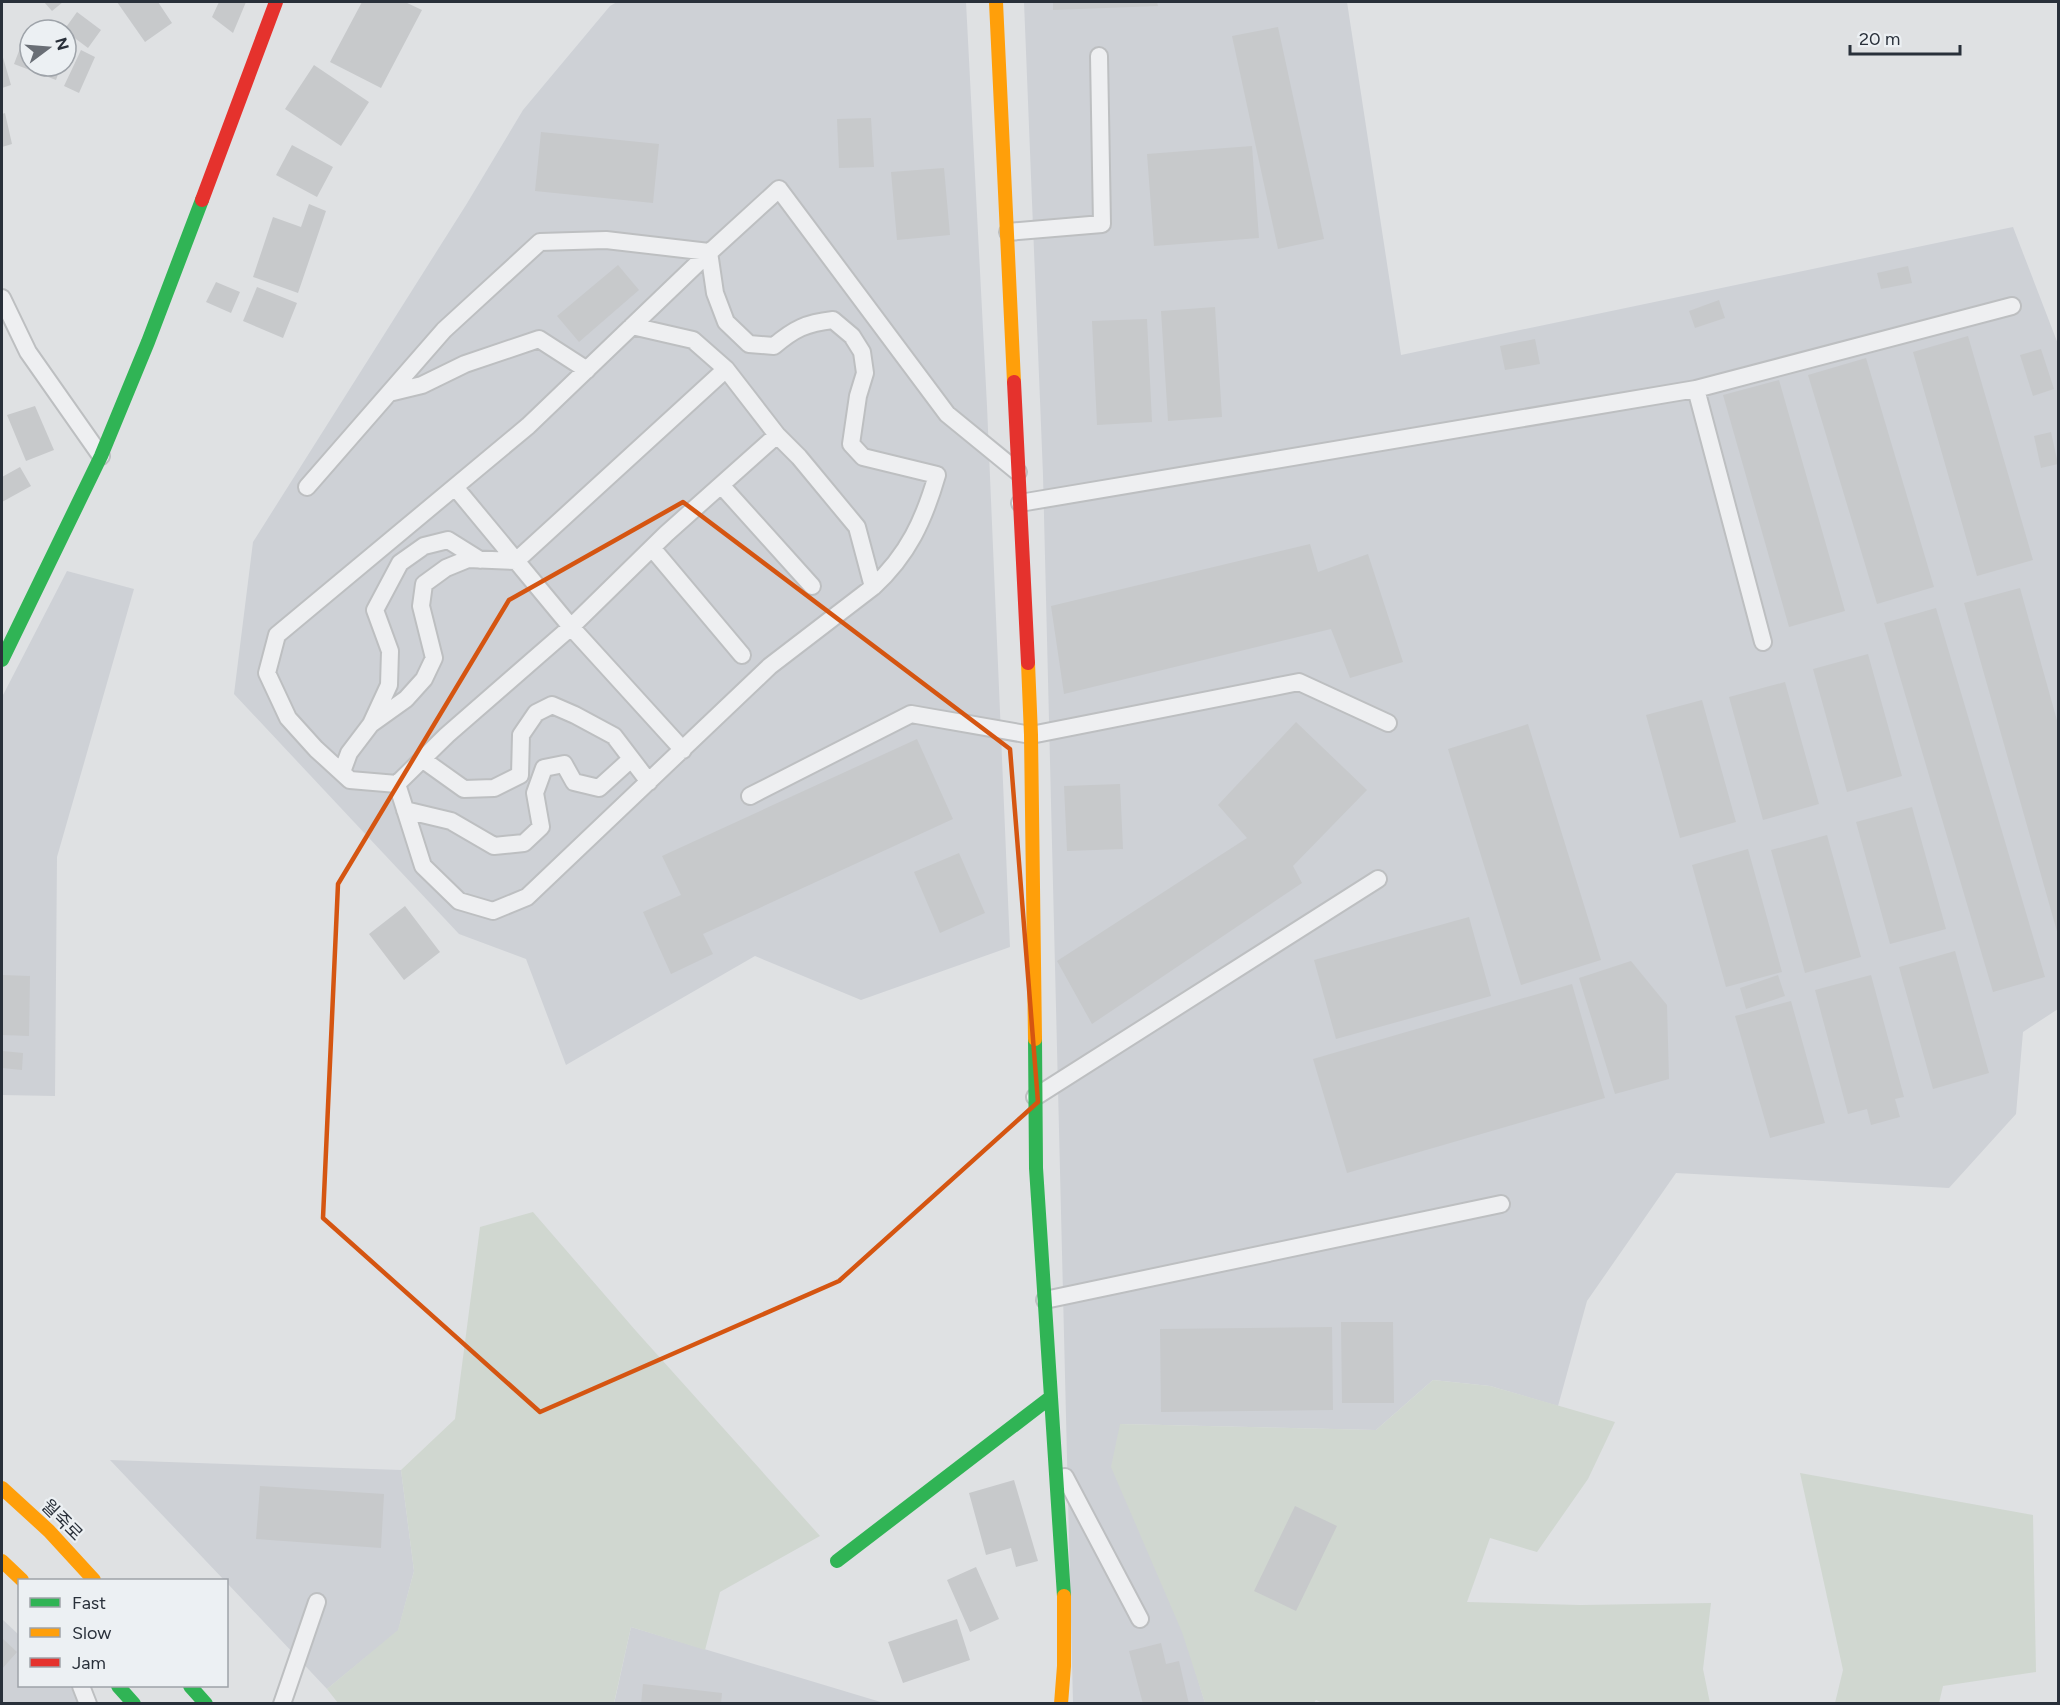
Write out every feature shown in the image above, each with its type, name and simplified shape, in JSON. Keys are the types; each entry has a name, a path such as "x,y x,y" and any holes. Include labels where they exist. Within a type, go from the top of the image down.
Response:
{"street":[{"path":"2,660 101,456 148,342 276,2"},
{"path":"996,2 1031,735 1036,1168 1064,1578 1064,1666 1061,1704"},
{"path":"837,1561 1051,1397"},
{"name":"월죽로","path":"2,1488 49,1531 92,1579"},
{"path":"2,1561 20,1579"},
{"path":"119,1687 134,1704"},
{"path":"191,1687 206,1704"}],"lane":[{"path":"1008,232 1102,224 1099,56"},
{"path":"777,435 720,485 571,627 447,735 397,784 350,780 316,749 288,718 267,673 277,635 528,426 709,252 779,189 947,414 1019,473"},
{"path":"307,487 444,330 540,242 606,240 709,252"},
{"path":"397,784 423,866 459,902 493,911 527,897 770,666 873,587 888,573 912,542 930,502 937,476 863,457 851,444 858,396 866,373 862,352 852,336 833,320 812,322 792,331 774,346 749,344 726,322 714,293 709,252"},
{"path":"2,298 28,352 101,456"},
{"path":"1020,503 1696,389 2012,306"},
{"path":"632,326 693,340 726,369 777,435 799,457 857,527 873,587"},
{"path":"389,393 422,385 465,364 539,339 587,370"},
{"path":"371,724 406,699 424,679 434,658 421,606 424,584 446,568 468,559 516,561 726,369"},
{"path":"1696,389 1763,642"},
{"path":"720,485 812,586"},
{"path":"455,487 571,627 683,750"},
{"path":"342,772 349,753 371,724 388,685 390,651 375,610 400,563 424,546 448,540 480,560"},
{"path":"652,549 742,655"},
{"path":"750,796 911,714 1031,735 1299,682 1388,723"},
{"path":"422,759 464,789 494,788 520,775 521,735 536,713 552,705 614,736 649,782"},
{"path":"405,810 451,821 494,846 524,843 541,827 535,793 544,768 564,764 574,782 599,788 631,759"},
{"path":"1035,1097 1378,879"},
{"path":"1045,1300 1501,1204"},
{"path":"1056,1461 1140,1618"},
{"path":"282,1704 317,1602"},
{"path":"81,1687 88,1704"}],"highlighted area":[{"path":"683,502 1010,749 1038,1102 839,1281 540,1412 323,1218 338,884 509,600"}],"shaded area":[{"path":"617,2 966,2 987,406 1010,947 861,1000 755,956 566,1065 526,959 459,934 234,694 253,542 466,205 523,110 610,6"},
{"path":"1024,2 1347,2 1401,355 2013,227 2058,344 2058,1009 2023,1032 2016,1114 1949,1188 1676,1173 1587,1301 1558,1406 1490,1386 1433,1380 1376,1430 1120,1424 1205,1703 1073,1703 1043,475"},
{"path":"67,571 134,589 57,857 55,1096 2,1095 2,697"},
{"path":"533,1212 636,1331 820,1536 720,1592 705,1650 631,1627 614,1703 338,1703 327,1689 398,1630 414,1571 401,1470 455,1419 480,1227"},
{"path":"1433,1380 1490,1386 1615,1422 1588,1479 1537,1552 1490,1538 1467,1602 1580,1605 1711,1603 1703,1669 1711,1703 1325,1704 1316,1700 1313,1704 1205,1703 1182,1632 1111,1467 1120,1424 1376,1430"},
{"path":"110,1460 401,1470 414,1571 398,1631 327,1689 228,1584 228,1579 223,1579"},
{"path":"1800,1473 2033,1515 2036,1672 1943,1686 1939,1703 1835,1703 1843,1670"},
{"path":"2,1619 18,1634 18,1687 70,1687 85,1703 2,1703"},
{"path":"631,1627 884,1703 614,1704"}],"building":[{"path":"44,2 63,2 52,11"},
{"path":"117,2 158,2 172,23 145,42"},
{"path":"219,2 246,2 233,33 212,17"},
{"path":"362,2 405,2 422,10 381,88 330,62"},
{"path":"1053,2 1157,2 1158,6 1053,10"},
{"path":"77,12 101,30 88,48 78,40 78,18 73,18"},
{"path":"1278,27 1324,239 1278,249 1232,36"},
{"path":"81,50 95,57 79,93 64,86 68,78 78,78 78,56"},
{"path":"2,54 11,85 2,88"},
{"path":"18,54 18,66 14,64"},
{"path":"314,65 369,102 341,146 285,109"},
{"path":"5,113 12,144 2,147 2,114"},
{"path":"871,118 874,167 839,168 837,119"},
{"path":"541,132 659,144 653,203 535,191"},
{"path":"292,145 333,167 317,197 276,175"},
{"path":"1252,146 1259,238 1154,246 1147,154"},
{"path":"944,168 950,235 897,240 891,172"},
{"path":"309,204 326,211 298,293 253,277 273,217 301,227"},
{"path":"618,265 639,290 579,342 557,316"},
{"path":"1908,266 1912,283 1881,289 1877,273"},
{"path":"216,282 240,292 231,313 206,302"},
{"path":"257,287 297,303 283,338 243,321"},
{"path":"1719,300 1725,318 1695,328 1689,311"},
{"path":"1215,307 1222,417 1168,421 1161,311"},
{"path":"1147,319 1152,422 1097,425 1092,321"},
{"path":"1968,336 2033,560 1977,576 1913,352"},
{"path":"1535,339 1540,364 1505,370 1500,346"},
{"path":"2041,349 2054,389 2033,396 2020,355"},
{"path":"1866,358 1934,587 1877,604 1808,375"},
{"path":"1779,380 1845,611 1789,627 1723,395"},
{"path":"35,406 54,450 26,461 7,415"},
{"path":"2051,432 2058,464 2041,468 2034,436"},
{"path":"20,467 31,486 2,502 2,477"},
{"path":"1310,544 1318,572 1368,554 1403,662 1350,678 1331,629 1064,694 1051,606"},
{"path":"2020,588 2058,724 2058,935 1964,603"},
{"path":"1936,608 2045,977 1993,992 1884,623"},
{"path":"1868,654 1902,776 1847,792 1813,669"},
{"path":"1785,682 1819,804 1763,820 1729,697"},
{"path":"1702,700 1736,822 1680,838 1646,715"},
{"path":"1296,722 1367,790 1293,866 1302,883 1092,1024 1057,961 1247,838 1218,805"},
{"path":"1528,724 1601,960 1521,985 1448,749"},
{"path":"917,739 953,819 703,934 713,954 671,974 643,912 681,895 662,856"},
{"path":"1120,784 1123,849 1067,851 1064,786"},
{"path":"1912,807 1946,929 1890,944 1856,822"},
{"path":"1827,835 1861,957 1805,973 1771,850"},
{"path":"1748,849 1782,972 1726,987 1692,865"},
{"path":"959,853 985,913 940,933 914,872"},
{"path":"405,906 440,952 404,980 369,934"},
{"path":"1469,917 1491,996 1336,1039 1314,960"},
{"path":"1955,951 1989,1073 1933,1089 1899,967"},
{"path":"1631,961 1667,1005 1669,1079 1615,1094 1579,978"},
{"path":"2,975 30,976 29,1036 2,1035"},
{"path":"1778,975 1785,996 1746,1009 1740,988"},
{"path":"1871,975 1904,1097 1895,1099 1900,1117 1871,1125 1867,1109 1848,1114 1815,990"},
{"path":"1572,984 1605,1098 1347,1173 1313,1059"},
{"path":"1791,1001 1825,1123 1770,1138 1735,1016"},
{"path":"2,1051 23,1053 22,1070 2,1068"},
{"path":"1341,1322 1393,1322 1394,1403 1342,1403"},
{"path":"1332,1327 1333,1410 1161,1412 1160,1329"},
{"path":"1014,1480 1038,1561 1016,1567 1011,1548 986,1555 969,1493"},
{"path":"260,1486 384,1494 381,1548 256,1539"},
{"path":"1295,1506 1337,1526 1296,1611 1254,1591"},
{"path":"976,1567 999,1619 970,1632 947,1580"},
{"path":"957,1619 970,1660 903,1683 888,1642"},
{"path":"2,1638 17,1652 2,1669"},
{"path":"1161,1643 1166,1664 1179,1661 1189,1704 1143,1704 1129,1651"},
{"path":"643,1684 722,1693 721,1704 641,1704"}],"traffic: fast":[{"path":"2,660 101,456 148,342 202,200"},
{"path":"1035,1039 1036,1168 1064,1596"},
{"path":"837,1561 1051,1397"},
{"path":"119,1687 134,1704"},
{"path":"191,1687 206,1704"}],"traffic: slow":[{"path":"996,2 1014,382"},
{"path":"1028,663 1035,1039"},
{"path":"2,1488 49,1531 93,1579"},
{"path":"2,1561 21,1579"},
{"path":"1061,1704 1064,1666 1064,1596"}],"traffic: jam":[{"path":"202,200 276,2"},
{"path":"1014,382 1028,663"}]}
